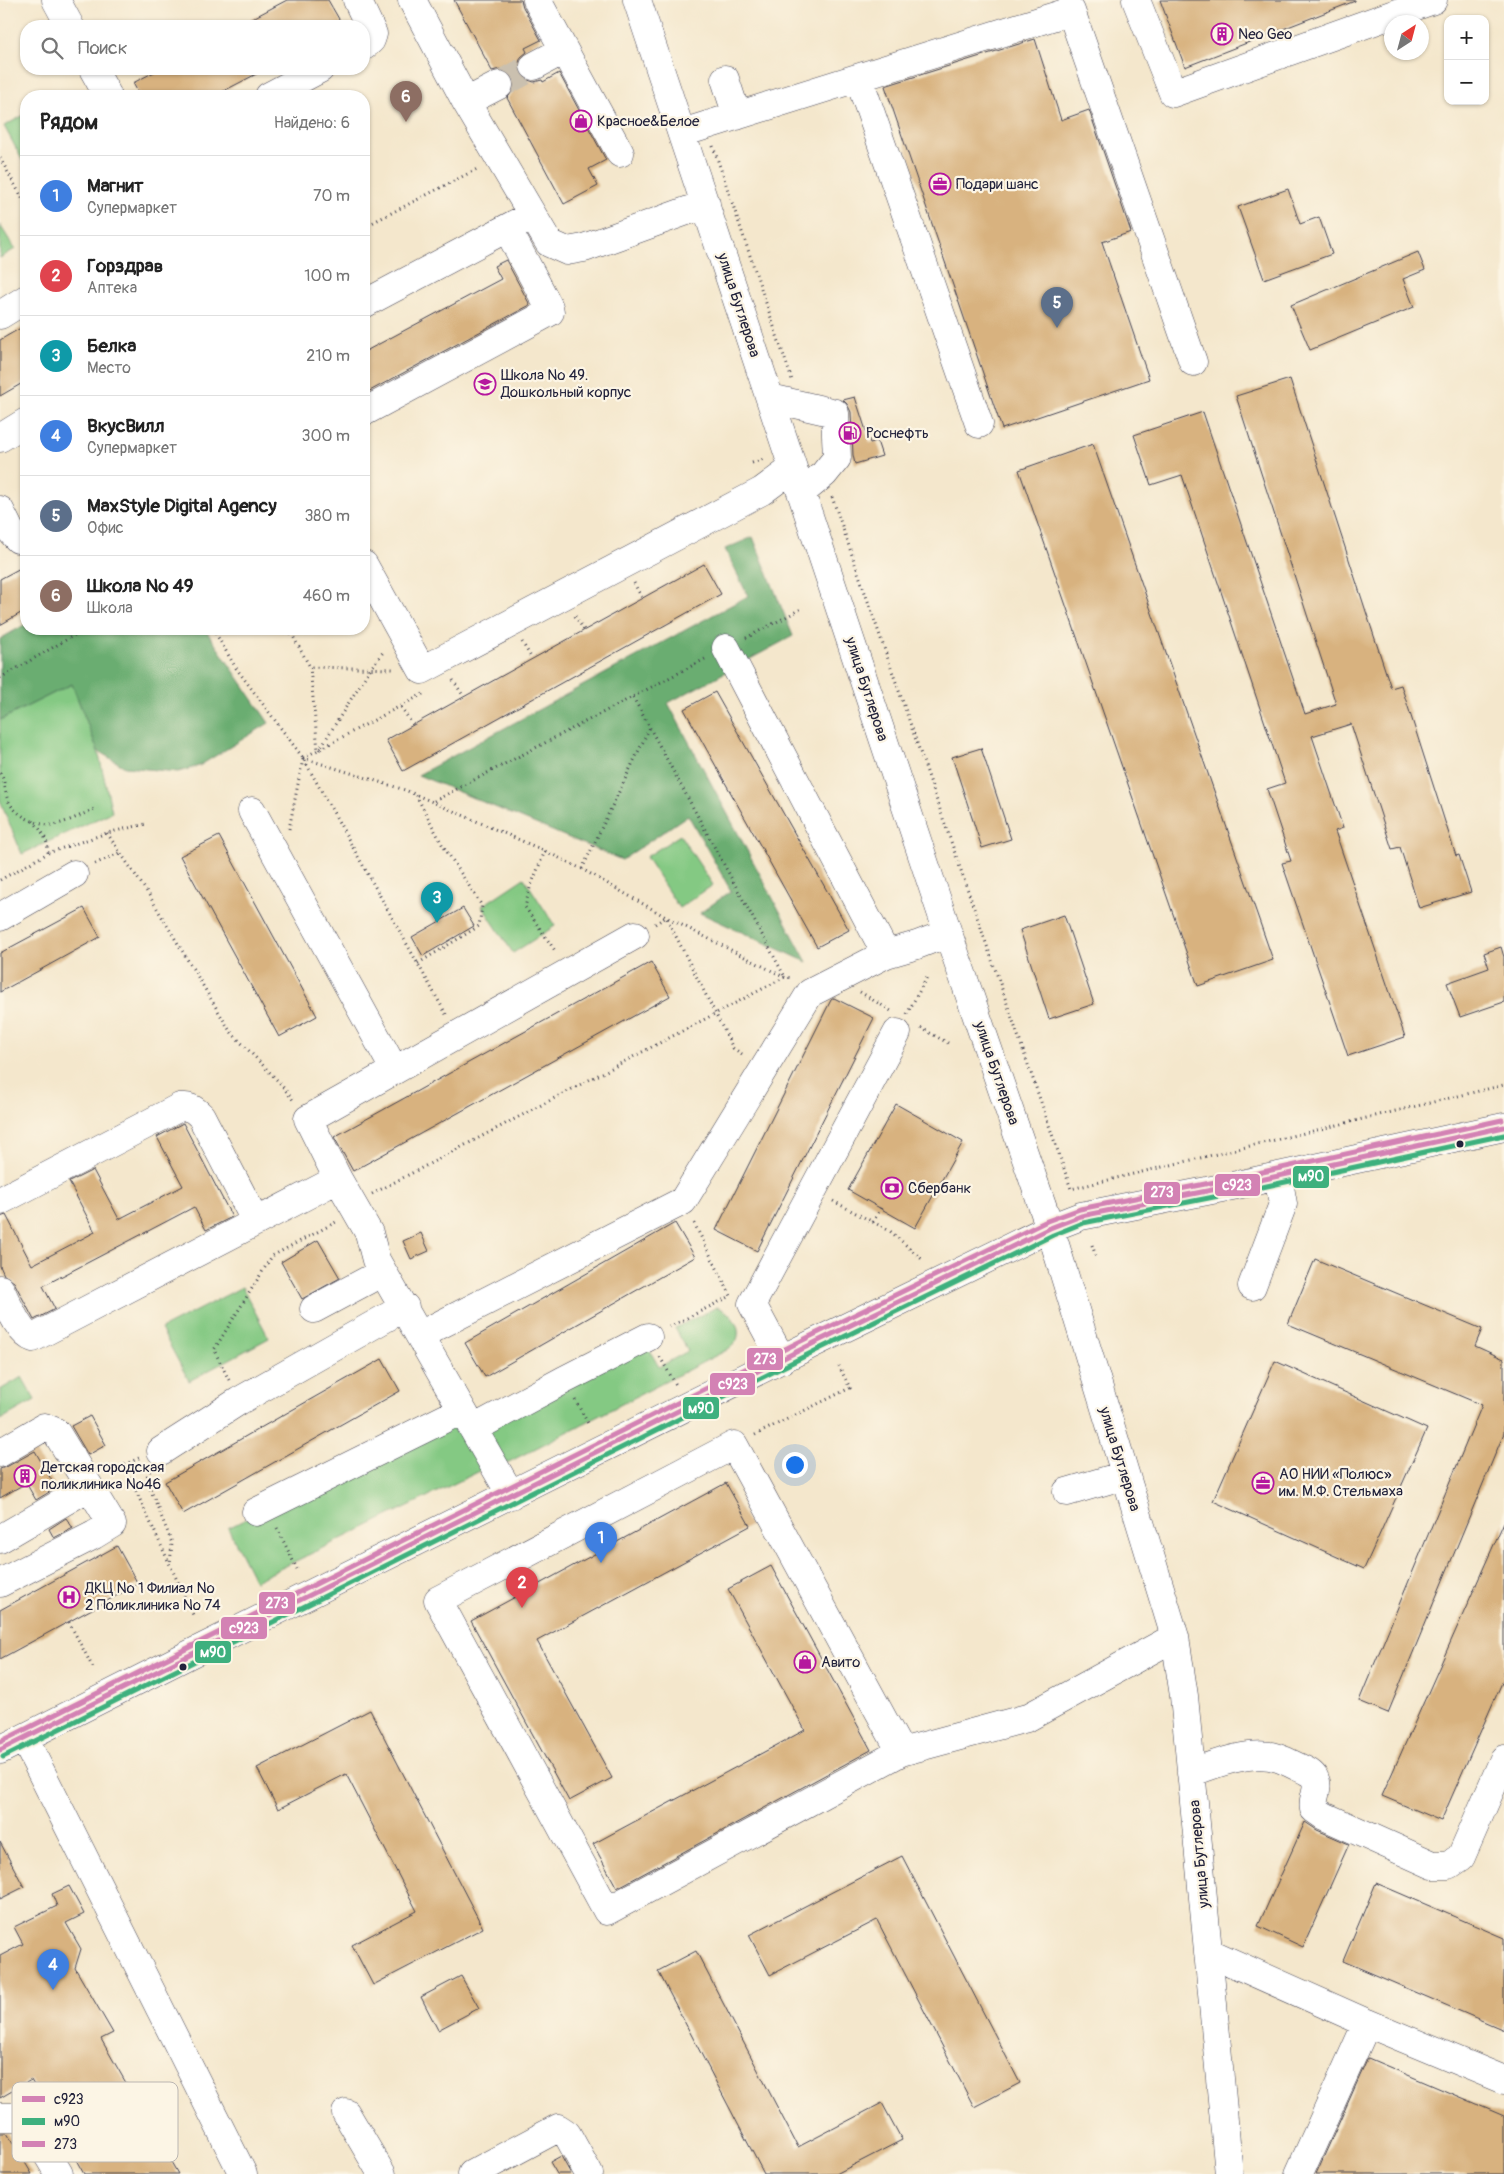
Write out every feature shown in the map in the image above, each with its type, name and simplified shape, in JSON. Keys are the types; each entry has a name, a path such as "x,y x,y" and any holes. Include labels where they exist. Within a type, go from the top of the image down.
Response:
{"street":[{"path":"56,0 67,20"},
{"path":"356,0 366,20"},
{"path":"412,0 466,102 549,243 567,250 584,248 706,204"},
{"path":"537,0 620,153"},
{"name":"улица Бутлерова","path":"637,0 948,933 1050,1228 1175,1637 1184,1696 1230,2174"},
{"path":"1136,0 1174,93 1433,0"},
{"path":"682,134 1071,12 1193,362"},
{"path":"370,28 373,34 370,41"},
{"path":"534,66 564,50"},
{"path":"96,75 105,90"},
{"path":"280,90 309,75"},
{"path":"725,79 737,116"},
{"path":"859,79 979,424"},
{"path":"466,102 499,84"},
{"path":"370,301 532,214"},
{"path":"370,409 550,312 507,228"},
{"path":"0,315 20,303"},
{"path":"370,576 422,670 762,491 824,474 837,458 835,413 770,398"},
{"path":"0,438 20,426"},
{"path":"0,510 15,541"},
{"path":"726,648 886,954"},
{"path":"252,811 394,1069"},
{"path":"0,917 74,874"},
{"path":"420,1335 684,1201 810,993 886,954 948,933"},
{"path":"511,1495 376,1260 368,1233 308,1119 635,935"},
{"path":"782,1360 752,1304 897,1033"},
{"path":"0,1201 186,1106 195,1109 201,1116 256,1222"},
{"path":"0,1750 1050,1228 1081,1216 1504,1127"},
{"path":"1252,1286 1283,1204 1278,1176"},
{"path":"0,1289 21,1329 27,1336 33,1338 338,1179"},
{"path":"314,1309 383,1272"},
{"path":"152,1453 404,1307"},
{"path":"262,1510 648,1337"},
{"path":"0,1453 44,1427 56,1432 112,1524 94,1536 0,1583"},
{"path":"901,1752 734,1445 438,1600 607,1911 901,1752 1027,1718 1175,1637"},
{"path":"1067,1492 1125,1475"},
{"path":"0,1539 89,1487"},
{"path":"24,1738 243,2174"},
{"path":"1191,1773 1216,1763 1254,1755 1276,1757 1315,1778 1316,1788 1312,1802 1314,1809 1324,1816 1433,1865 1449,1866 1461,1856 1504,1760"},
{"path":"1208,1952 1367,2023 1504,2080"},
{"path":"1299,2174 1367,2023"},
{"path":"346,2113 382,2174"},
{"path":"472,2174 558,2128 567,2134 589,2174"},
{"path":"52,2162 59,2174"}],"path":[{"path":"0,158 20,194"},
{"path":"370,225 468,173"},
{"path":"829,489 1071,1189 1504,1085"},
{"path":"631,578 642,598"},
{"path":"434,801 801,609"},
{"path":"572,612 584,630"},
{"path":"292,635 310,667 318,750 370,669 400,631"},
{"path":"0,678 75,635"},
{"path":"217,635 236,668 303,758 457,1034"},
{"path":"521,639 532,659"},
{"path":"310,667 422,670"},
{"path":"452,677 464,697"},
{"path":"633,696 785,977"},
{"path":"401,707 413,725"},
{"path":"582,869 650,727"},
{"path":"303,758 416,794 545,851 582,869 666,917 785,977"},
{"path":"294,808 303,758"},
{"path":"0,772 3,776 10,804 24,817 49,826 79,817 96,808"},
{"path":"416,794 442,844 482,906 479,926 417,964"},
{"path":"33,820 44,834 48,845 48,853"},
{"path":"0,880 48,853 146,824"},
{"path":"107,834 121,852 230,1030 279,1082 308,1119"},
{"path":"545,851 525,906 569,971"},
{"path":"74,874 121,852"},
{"path":"666,917 734,1048 745,1056"},
{"path":"897,1033 928,975"},
{"path":"239,1401 214,1350 272,1256 354,1208 785,977"},
{"path":"812,1191 890,1231 924,1261"},
{"path":"676,1385 648,1337 731,1296 684,1201"},
{"path":"874,1222 881,1208"},
{"path":"1092,1245 1096,1256"},
{"path":"734,1445 850,1388 839,1366"},
{"path":"152,1453 146,1478 172,1543 170,1565"},
{"path":"152,1453 124,1466 194,1617"},
{"path":"262,1510 297,1569"},
{"path":"69,1622 93,1668"}],"green space":[{"path":"20,117 20,156 4,126"},
{"path":"0,225 15,249 0,258"},
{"path":"753,537 793,636 668,703 807,962 700,913 731,891 688,815 622,860 418,775 748,596 725,549"},
{"path":"20,627 20,635 209,635 269,723 199,766 178,772 125,767 98,751 72,684 0,720 0,639"},
{"path":"72,684 98,751 112,812 22,854 0,801 0,720"},
{"path":"680,835 713,885 679,908 646,857"},
{"path":"524,878 555,926 513,953 482,906"},
{"path":"242,1287 269,1338 189,1381 161,1329"},
{"path":"717,1307 731,1316 735,1321 738,1332 738,1338 735,1343 725,1351 501,1466 482,1430 646,1344 659,1367 688,1351 675,1328"},
{"path":"22,1377 35,1400 0,1420 0,1390"},
{"path":"454,1416 482,1470 255,1581 228,1528"}],"building":[{"path":"287,0 328,0 340,20 249,20"},
{"path":"454,0 521,0 541,40 525,48 527,52 521,57 518,65 520,73 525,79 534,82 542,80 543,82 559,73 606,160 589,169 598,186 564,204 507,98 515,86 513,77 500,69 492,71"},
{"name":"Neo Geo","path":"1160,0 1355,0 1355,1 1185,67"},
{"path":"1035,39 1061,120 1089,110 1131,232 1102,242 1149,379 1002,429 885,86"},
{"path":"148,75 254,75 226,90 137,90 133,83"},
{"path":"1288,189 1300,224 1319,217 1332,254 1264,279 1238,207"},
{"path":"1418,252 1425,270 1403,279 1414,307 1310,350 1291,305"},
{"path":"506,260 530,305 370,391 370,349 501,279 494,266"},
{"path":"20,328 20,384 0,396 0,340"},
{"path":"1290,379 1391,688 1401,685 1456,856 1459,855 1471,892 1419,908 1400,847 1392,849 1351,724 1312,736 1343,828 1335,831 1405,1037 1348,1056 1282,863 1291,861 1267,789 1285,783 1182,475 1151,485 1134,435 1203,412 1305,714 1336,704 1236,396"},
{"path":"855,397 870,443 877,441 882,456 855,464 851,412 843,400"},
{"path":"1093,444 1273,960 1198,986 1019,470"},
{"path":"704,564 721,594 403,771 386,740"},
{"path":"20,568 20,613 0,625 0,579"},
{"path":"715,692 849,930 817,947 684,709"},
{"path":"981,748 1011,839 982,848 952,757"},
{"path":"219,836 317,1016 279,1037 180,856"},
{"path":"84,908 100,937 0,992 0,953"},
{"path":"463,908 474,926 423,956 412,937"},
{"path":"1064,915 1094,1004 1049,1019 1020,930"},
{"path":"1501,947 1504,957 1504,1002 1460,1017 1447,983 1489,968 1484,953"},
{"path":"651,962 670,996 353,1171 334,1137"},
{"path":"834,998 874,1018 757,1251 716,1230 831,1000"},
{"path":"896,1104 963,1142 915,1228 848,1190"},
{"path":"183,1123 232,1217 206,1230 194,1207 43,1286 55,1309 34,1320 14,1282 4,1275 0,1266 0,1217 6,1215 32,1265 95,1232 69,1182 93,1170 119,1219 183,1186 157,1137"},
{"path":"675,1223 695,1257 485,1377 465,1343"},
{"path":"421,1233 429,1251 411,1259 403,1241"},
{"path":"318,1240 340,1278 302,1299 281,1262"},
{"path":"1315,1259 1482,1329 1475,1346 1504,1359 1504,1433 1388,1713 1359,1701 1482,1405 1288,1324"},
{"path":"382,1359 400,1391 183,1514 165,1482"},
{"path":"1275,1361 1427,1429 1364,1569 1213,1501"},
{"path":"90,1416 106,1445 88,1455 71,1426"},
{"name":"Детская городская поликлиника №46","path":"35,1451 56,1488 36,1500 26,1483 0,1498 0,1469"},
{"path":"726,1483 750,1526 537,1641 612,1778 569,1801 471,1621"},
{"path":"66,1518 73,1528 54,1538 49,1529"},
{"path":"1504,1522 1504,1678 1441,1821 1382,1796"},
{"name":"ДКЦ № 1 Филиал № 2 Поликлиника № 74","path":"117,1546 138,1584 0,1659 0,1610"},
{"path":"771,1566 871,1750 617,1888 593,1844 805,1730 728,1589"},
{"path":"370,1710 483,1928 373,1985 352,1945 417,1911 346,1774 278,1809 257,1768"},
{"path":"1305,1822 1317,1830 1349,1844 1303,1947 1258,1926"},
{"path":"0,1842 24,1887 0,1899"},
{"path":"902,1856 1020,2083 974,2107 877,1920 770,1975 749,1935"},
{"path":"1376,1883 1504,1938 1504,2030 1343,1961"},
{"path":"69,1886 84,1914 66,1923 81,1949 75,1968 113,2033 101,2039 126,2082 32,2082 31,2080 28,2082 12,2082 12,2091 0,2098 0,1956 23,1944 14,1927 57,1906 52,1894"},
{"path":"696,1951 798,2147 882,2103 902,2140 836,2174 764,2174 658,1971"},
{"path":"461,1976 479,2008 438,2030 421,1997"},
{"path":"1368,2058 1504,2116 1504,2174 1316,2174"},
{"path":"0,2133 7,2133 12,2141 12,2162 25,2162 32,2174 0,2174"},
{"path":"561,2156 571,2174 557,2174 550,2162"},
{"path":"77,2162 171,2162 178,2174 84,2174"}],"tunnel":[{"path":"499,85 534,66"}],"transit line":[{"name":"273","path":"0,1742 813,1335 1047,1221 1080,1209 1235,1178 1502,1120"},
{"name":"с923","path":"0,1750 816,1342 1050,1228 1081,1216 1237,1185 1504,1127"},
{"name":"м90","path":"3,1757 819,1349 1053,1235 1083,1223 1239,1192 1504,1135"}],"place":[{"name":"Neo Geo","path":"1222,34"},
{"name":"Красное&Белое","path":"581,121"},
{"name":"Школа № 49","path":"406,122"},
{"name":"Подари шанс","path":"940,184"},
{"name":"MaxStyle Digital Agency","path":"1057,328"},
{"name":"Школа № 49. Дошкольный корпус","path":"485,384"},
{"name":"Роснефть","path":"850,433"},
{"name":"Белка","path":"437,923"},
{"name":"Сбербанк","path":"892,1188"},
{"name":"Детская городская поликлиника №46","path":"25,1476"},
{"name":"АО НИИ «Полюс» им. М.Ф. Стельмаха","path":"1263,1483"},
{"name":"Магнит","path":"601,1563"},
{"name":"ДКЦ № 1 Филиал № 2 Поликлиника № 74","path":"69,1597"},
{"name":"Горздрав","path":"522,1608"},
{"name":"Авито","path":"805,1662"},
{"name":"ВкусВилл","path":"53,1990"}]}
